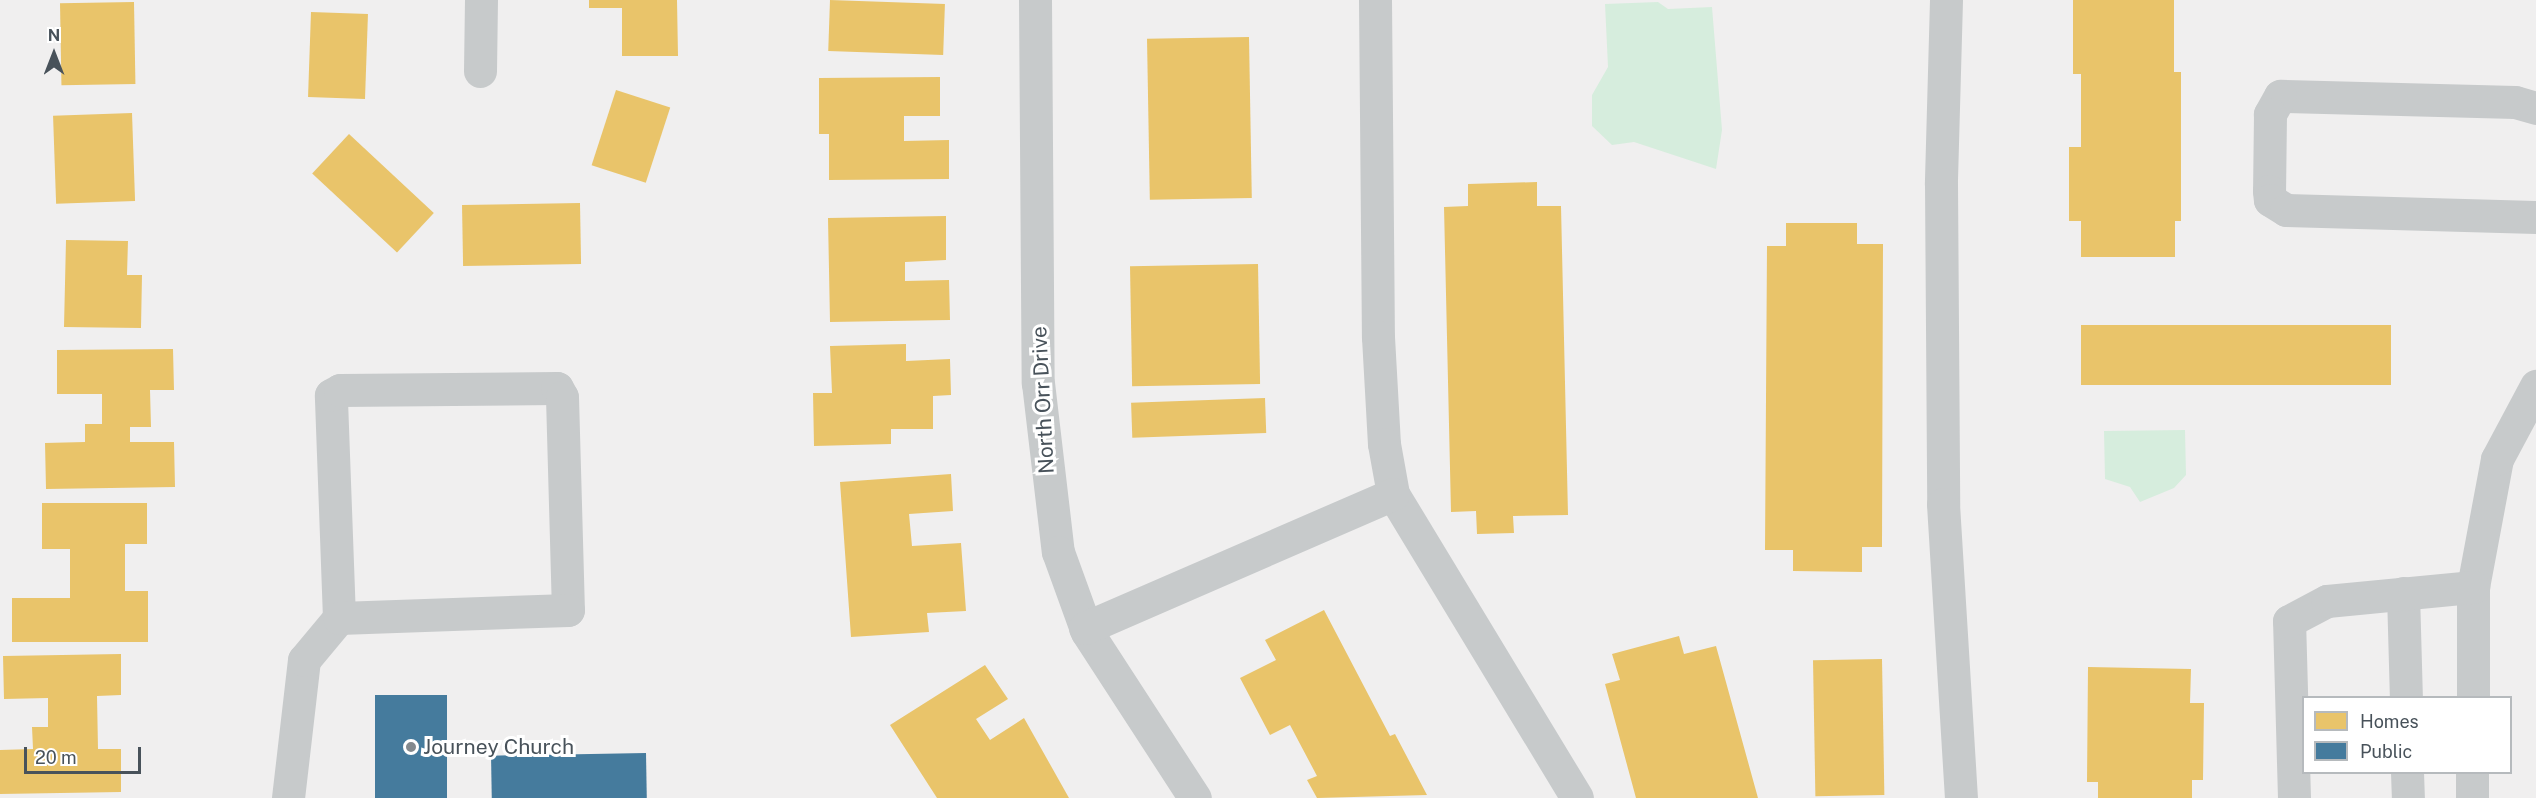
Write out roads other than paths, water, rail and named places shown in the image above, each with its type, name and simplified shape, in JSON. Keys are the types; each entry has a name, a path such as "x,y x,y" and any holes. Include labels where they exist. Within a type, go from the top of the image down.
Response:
{"street":[{"path":"480,71 481,0"},
{"name":"North Orr Drive","path":"1035,0 1041,441 1058,552 1085,628 1195,798"},
{"path":"1375,0 1378,337 1384,444 1393,494 1576,798"},
{"path":"1946,0 1941,184 1943,504 1961,798"},
{"path":"2536,108 2521,102 2280,96 2270,114 2269,191 2270,200 2286,210 2536,217"},
{"path":"2473,696 2473,587 2497,459 2536,386"},
{"path":"288,798 304,660 339,618 331,395 340,390 557,388 562,397 568,610 339,618"},
{"path":"1085,628 1393,494"},
{"path":"2294,798 2289,621 2326,601 2473,587"},
{"path":"2403,593 2406,696"},
{"path":"2407,774 2408,798"},
{"path":"2472,774 2472,798"}],"place":[{"name":"Journey Church","path":"411,747"}]}
